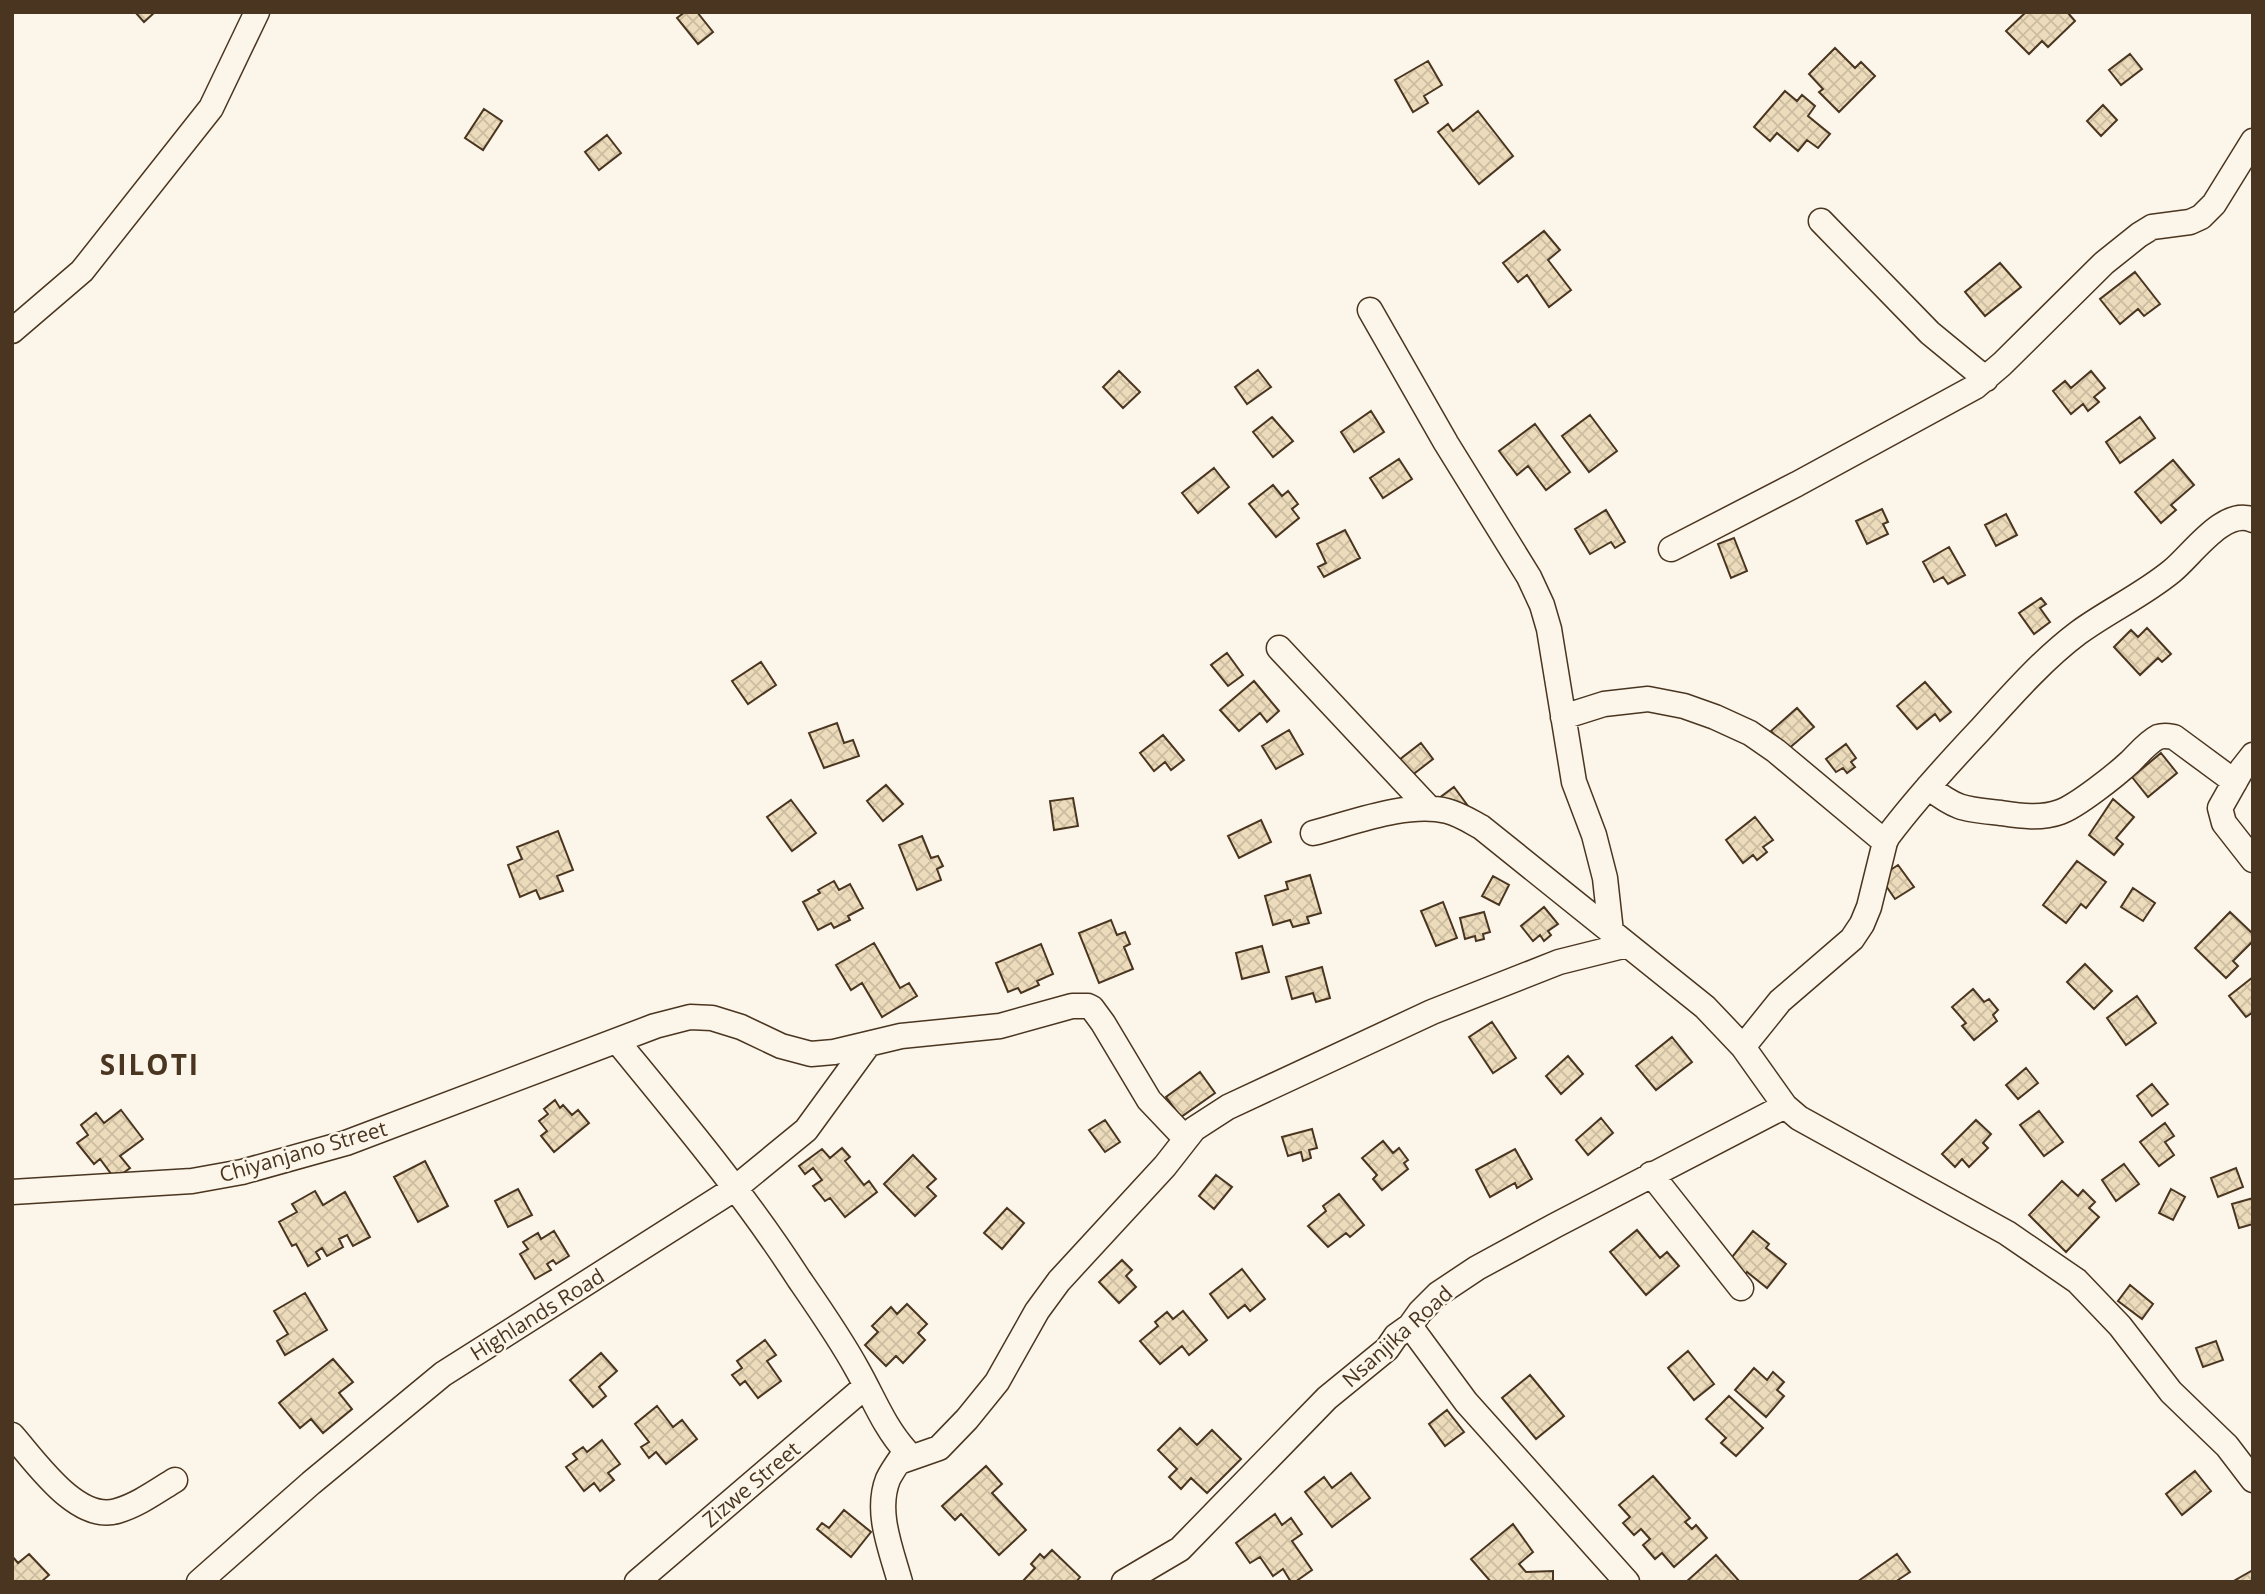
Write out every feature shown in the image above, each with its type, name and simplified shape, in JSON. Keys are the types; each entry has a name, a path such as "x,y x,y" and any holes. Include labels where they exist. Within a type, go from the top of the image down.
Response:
{"street":[{"path":"12,331 82,271 211,108 257,12"},
{"path":"1671,550 1961,396 1986,379 2104,263 2138,235 2152,227 2190,222 2201,217 2245,172 2253,141"},
{"path":"1821,222 1930,333 1986,379"},
{"path":"1370,310 1446,443 1536,590 1549,629 1574,782 1594,835 1619,939"},
{"path":"1742,1046 1780,1001 1852,939 1869,907 1885,842 1928,787 2008,698 2078,633 2171,572 2215,530 2231,519 2246,517 2253,520"},
{"path":"1279,648 1429,808"},
{"path":"1563,717 1604,704 1648,699 1684,706 1715,717 1750,733 1776,751 1885,842"},
{"path":"1928,787 1948,803 1961,809 2028,817 2048,816 2062,812 2094,790 2122,769 2155,738 2164,735 2174,737 2235,782"},
{"path":"2253,755 2220,808 2224,823 2253,860"},
{"path":"1314,833 1391,813 1429,808 1447,811 1481,827 1705,1007 1742,1046 1785,1106 1798,1118 2007,1233 2077,1281 2112,1317 2171,1392 2227,1446 2253,1480"},
{"path":"899,1462 939,1448 967,1419 997,1382 1048,1295 1205,1120 1432,1012 1619,939"},
{"name":"Chiyanjano Street","path":"12,1192 192,1181 242,1172 346,1143 674,1020 702,1017 741,1027 781,1046 811,1054 834,1052 926,1032 1000,1026 1072,1006 1088,1006 1103,1023 1149,1100 1186,1139"},
{"path":"617,1041 768,1232 866,1386 885,1424 906,1451 887,1481 883,1500 885,1526 900,1582"},
{"name":"Highlands Road","path":"199,1582 311,1483 443,1374 734,1189 806,1130 868,1045"},
{"name":"Nsanjika Road","path":"1124,1582 1180,1549 1327,1398 1387,1349 1396,1336 1409,1326 1438,1294 1556,1224 1785,1106"},
{"path":"1651,1174 1741,1288"},
{"path":"1409,1326 1466,1402 1626,1582"},
{"name":"Zizwe Street","path":"637,1582 866,1386"},
{"path":"12,1435 66,1495 78,1505 92,1511 104,1514 118,1511 175,1480"}],"building":[{"path":"135,12 155,12 144,22"},
{"path":"685,12 697,12 713,32 698,44 677,18"},
{"path":"2026,12 2070,12 2068,13 2075,21 2048,47 2042,41 2029,54 2006,31"},
{"path":"1835,48 1855,68 1861,62 1875,76 1839,112 1819,92 1823,89 1809,74"},
{"path":"2130,54 2142,69 2121,85 2109,70"},
{"path":"1428,61 1442,85 1424,96 1428,103 1413,112 1395,80"},
{"path":"1785,91 1797,101 1802,95 1815,106 1808,116 1830,134 1818,148 1807,140 1798,151 1777,133 1770,141 1754,127"},
{"path":"2103,105 2117,120 2101,136 2087,121"},
{"path":"484,109 502,121 483,150 465,138"},
{"path":"1478,111 1513,156 1479,184 1438,132 1448,124 1453,131"},
{"path":"607,135 621,153 599,170 585,152"},
{"path":"1544,231 1560,250 1548,260 1571,290 1549,307 1527,275 1518,282 1503,263"},
{"path":"2000,263 2021,287 1985,316 1965,292"},
{"path":"2135,272 2160,304 2144,316 2138,309 2120,324 2100,299"},
{"path":"1258,370 1271,387 1247,404 1235,387"},
{"path":"1119,371 1140,392 1123,408 1103,387"},
{"path":"2091,371 2105,388 2094,397 2099,402 2088,411 2083,404 2071,414 2053,391 2065,381 2071,388"},
{"path":"1371,411 1384,432 1354,452 1341,432"},
{"path":"1590,415 1617,451 1589,472 1562,436"},
{"path":"1272,417 1293,441 1273,457 1253,432"},
{"path":"2140,417 2155,438 2120,463 2106,442"},
{"path":"1535,424 1570,472 1546,490 1528,466 1517,475 1499,451"},
{"path":"1399,459 1412,479 1383,498 1370,478"},
{"path":"2173,460 2194,485 2171,505 2176,510 2161,523 2135,492"},
{"path":"1214,468 1229,487 1198,513 1182,493"},
{"path":"1273,485 1282,496 1288,491 1298,504 1292,509 1299,518 1276,537 1249,504"},
{"path":"1882,509 1888,522 1883,524 1888,534 1867,544 1856,521"},
{"path":"1606,510 1625,542 1615,548 1611,542 1590,554 1575,529"},
{"path":"2006,514 2017,535 1996,546 1985,525"},
{"path":"1345,530 1360,558 1324,577 1318,567 1326,563 1317,544"},
{"path":"1734,538 1747,571 1731,578 1718,544"},
{"path":"1949,547 1965,575 1948,584 1943,577 1934,582 1923,562"},
{"path":"2041,598 2046,604 2040,608 2050,622 2034,634 2019,613"},
{"path":"2147,628 2171,654 2162,662 2158,658 2140,675 2114,647 2131,630 2138,637"},
{"path":"1227,653 1243,675 1228,686 1211,665"},
{"path":"761,662 776,685 748,704 732,681"},
{"path":"1254,681 1279,711 1267,722 1260,713 1239,731 1220,710"},
{"path":"1925,682 1951,712 1940,721 1935,714 1917,729 1897,706"},
{"path":"1797,708 1814,727 1787,750 1771,731"},
{"path":"837,723 844,743 853,740 859,756 824,768 809,733"},
{"path":"1289,730 1303,754 1276,769 1262,746"},
{"path":"1163,735 1184,760 1171,770 1165,762 1154,771 1140,753"},
{"path":"1421,743 1433,759 1411,776 1399,760"},
{"path":"1846,744 1856,758 1851,762 1855,767 1847,773 1843,768 1836,772 1826,759"},
{"path":"2161,753 2177,773 2148,797 2132,777"},
{"path":"886,785 903,804 883,821 867,801"},
{"path":"1454,787 1471,810 1435,801"},
{"path":"1073,798 1078,826 1054,830 1050,801"},
{"path":"2113,799 2134,817 2116,838 2123,844 2114,855 2089,835"},
{"path":"791,800 816,833 792,851 767,817"},
{"path":"1755,817 1773,840 1763,847 1767,852 1757,860 1753,855 1743,863 1726,840"},
{"path":"1261,820 1271,842 1239,858 1228,836"},
{"path":"558,831 573,870 557,876 563,891 540,899 536,890 520,897 508,865 522,859 517,847"},
{"path":"922,836 931,858 938,856 943,866 937,869 941,880 917,890 899,845"},
{"path":"2077,861 2106,882 2086,908 2081,904 2066,923 2043,905"},
{"path":"1898,865 1914,887 1895,899 1880,877"},
{"path":"1310,875 1321,913 1307,917 1309,923 1293,927 1290,920 1273,925 1265,896 1288,889 1286,882"},
{"path":"1493,876 1509,885 1499,905 1482,896"},
{"path":"834,881 839,890 850,884 863,908 848,916 850,920 834,928 831,923 818,930 803,902"},
{"path":"2133,888 2155,903 2143,921 2121,907"},
{"path":"1443,902 1457,938 1436,946 1421,911"},
{"path":"1544,907 1558,924 1548,931 1551,935 1544,941 1540,935 1533,941 1521,926"},
{"path":"1484,912 1490,932 1483,934 1484,939 1476,941 1475,936 1465,939 1460,918"},
{"path":"2230,912 2253,934 2253,941 2233,961 2238,966 2226,978 2195,948"},
{"path":"1111,920 1117,935 1125,932 1130,944 1124,947 1133,969 1099,983 1079,933"},
{"path":"874,943 900,988 909,983 917,996 882,1017 862,983 851,990 836,965"},
{"path":"1041,944 1053,974 1037,981 1039,985 1021,993 1018,988 1008,992 996,963"},
{"path":"1262,946 1269,972 1242,979 1236,953"},
{"path":"2085,964 2112,991 2094,1009 2067,982"},
{"path":"1322,967 1330,998 1316,1002 1313,993 1292,999 1286,977"},
{"path":"2253,977 2253,1012 2246,1017 2229,996"},
{"path":"1973,989 1984,1002 1989,999 1998,1010 1993,1015 1997,1021 1974,1040 1962,1026 1966,1023 1952,1007"},
{"path":"2137,996 2156,1023 2126,1045 2107,1018"},
{"path":"1492,1022 1516,1058 1493,1073 1469,1037"},
{"path":"1672,1037 1692,1062 1656,1090 1636,1066"},
{"path":"1568,1056 1583,1074 1561,1094 1546,1076"},
{"path":"2026,1068 2038,1083 2018,1099 2006,1085"},
{"path":"1200,1072 1215,1093 1181,1117 1166,1097"},
{"path":"2152,1084 2168,1104 2152,1116 2137,1096"},
{"path":"555,1100 560,1108 563,1105 572,1115 578,1110 589,1123 554,1152 541,1136 547,1131 539,1121 548,1114 544,1109"},
{"path":"121,1110 143,1139 120,1156 130,1168 115,1179 100,1159 94,1164 77,1143 88,1135 81,1125 96,1113 104,1123"},
{"path":"2039,1111 2063,1142 2044,1156 2020,1125"},
{"path":"1601,1118 1613,1133 1588,1155 1576,1140"},
{"path":"1105,1120 1120,1142 1105,1152 1089,1130"},
{"path":"1976,1120 1991,1134 1983,1143 1988,1148 1969,1167 1962,1159 1955,1167 1942,1154"},
{"path":"2165,1123 2174,1136 2165,1142 2174,1155 2159,1166 2140,1142"},
{"path":"1312,1129 1317,1148 1309,1150 1311,1158 1303,1161 1301,1152 1288,1156 1282,1137"},
{"path":"1383,1141 1393,1153 1399,1148 1408,1160 1404,1163 1408,1169 1382,1190 1373,1179 1377,1175 1362,1158"},
{"path":"842,1148 850,1157 845,1161 864,1185 869,1181 877,1192 845,1217 830,1198 825,1201 813,1186 822,1180 813,1168 805,1174 799,1166 822,1149 830,1158"},
{"path":"1515,1149 1532,1179 1517,1188 1515,1183 1490,1197 1476,1170"},
{"path":"913,1155 936,1179 927,1187 936,1196 915,1216 884,1184"},
{"path":"425,1161 448,1206 418,1222 394,1177"},
{"path":"2124,1164 2139,1184 2116,1201 2102,1180"},
{"path":"2236,1168 2243,1187 2218,1197 2211,1178"},
{"path":"1216,1175 1232,1187 1214,1209 1199,1196"},
{"path":"2062,1181 2078,1196 2083,1190 2095,1202 2089,1208 2099,1217 2066,1252 2029,1215"},
{"path":"518,1189 532,1215 508,1227 495,1201"},
{"path":"2171,1189 2185,1197 2173,1220 2159,1213"},
{"path":"315,1191 323,1205 345,1192 370,1237 353,1246 347,1235 339,1239 343,1247 327,1256 322,1248 316,1252 320,1259 308,1266 296,1244 292,1246 279,1222 297,1212 292,1204"},
{"path":"1339,1194 1364,1225 1350,1237 1346,1233 1328,1247 1308,1226 1326,1211 1323,1206"},
{"path":"2253,1198 2253,1224 2239,1228 2232,1204"},
{"path":"1007,1208 1024,1223 1002,1249 984,1233"},
{"path":"1637,1230 1660,1258 1667,1252 1679,1266 1646,1295 1610,1252"},
{"path":"554,1231 569,1256 556,1264 553,1260 547,1264 551,1270 535,1279 520,1254 528,1249 523,1242 538,1233 541,1239"},
{"path":"1753,1231 1769,1244 1766,1248 1786,1264 1767,1288 1747,1272 1745,1275 1728,1262"},
{"path":"1122,1260 1132,1270 1126,1276 1136,1287 1119,1303 1099,1282"},
{"path":"1242,1269 1265,1299 1250,1311 1245,1305 1228,1318 1210,1294"},
{"path":"2130,1285 2153,1304 2142,1319 2118,1301"},
{"path":"305,1293 327,1330 285,1355 277,1341 288,1334 274,1311"},
{"path":"907,1304 927,1324 918,1333 925,1340 903,1363 896,1356 886,1366 865,1345 878,1332 872,1326 891,1307 897,1314"},
{"path":"1183,1311 1207,1340 1189,1355 1182,1346 1160,1364 1140,1341 1158,1326 1155,1322 1167,1312 1173,1319"},
{"path":"765,1340 776,1355 767,1361 781,1381 758,1398 745,1381 740,1385 732,1375 742,1368 737,1361"},
{"path":"2216,1341 2223,1360 2203,1367 2196,1348"},
{"path":"1688,1351 1714,1384 1694,1400 1668,1368"},
{"path":"601,1353 617,1371 599,1387 606,1396 593,1407 570,1380"},
{"path":"333,1359 353,1382 339,1393 352,1409 323,1433 311,1419 300,1428 279,1403"},
{"path":"1754,1368 1767,1380 1773,1372 1784,1382 1777,1390 1784,1396 1766,1417 1735,1390"},
{"path":"1530,1375 1564,1416 1536,1439 1502,1398"},
{"path":"1729,1396 1763,1428 1736,1456 1721,1443 1726,1438 1706,1419"},
{"path":"657,1406 673,1427 682,1420 697,1439 666,1464 656,1452 649,1458 641,1447 649,1442 635,1424"},
{"path":"1447,1410 1464,1432 1445,1446 1429,1424"},
{"path":"1180,1428 1197,1445 1212,1430 1241,1459 1207,1493 1191,1478 1181,1489 1169,1477 1177,1469 1158,1450"},
{"path":"602,1440 620,1464 608,1473 614,1480 600,1491 594,1483 584,1491 566,1467 577,1459 573,1454 583,1447 587,1452"},
{"path":"986,1466 1002,1484 992,1493 1026,1530 999,1555 961,1514 955,1520 942,1506"},
{"path":"2195,1471 2211,1491 2182,1515 2166,1494"},
{"path":"1351,1473 1370,1498 1332,1527 1305,1492 1324,1477 1332,1488"},
{"path":"1653,1476 1690,1518 1685,1522 1692,1529 1696,1525 1707,1538 1674,1567 1662,1553 1655,1559 1643,1545 1650,1539 1641,1529 1634,1535 1623,1523 1630,1517 1619,1505"},
{"path":"844,1510 871,1532 851,1557 817,1529 822,1523 829,1528"},
{"path":"1275,1514 1282,1525 1291,1518 1302,1534 1292,1541 1312,1570 1295,1582 1291,1582 1283,1569 1273,1576 1260,1557 1250,1563 1236,1543"},
{"path":"1513,1524 1533,1552 1519,1564 1526,1572 1553,1571 1553,1582 1491,1582 1471,1559"},
{"path":"1052,1550 1080,1577 1076,1582 1022,1582 1035,1568 1031,1564 1040,1554 1044,1558"},
{"path":"29,1554 49,1575 41,1582 12,1582 12,1556 18,1563"},
{"path":"1897,1554 1910,1572 1898,1580 1899,1582 1857,1582"},
{"path":"1716,1555 1740,1582 1686,1582"},
{"path":"2253,1570 2253,1582 2232,1582"}],"district":[{"name":"SILOTI","path":"150,1064"}]}
